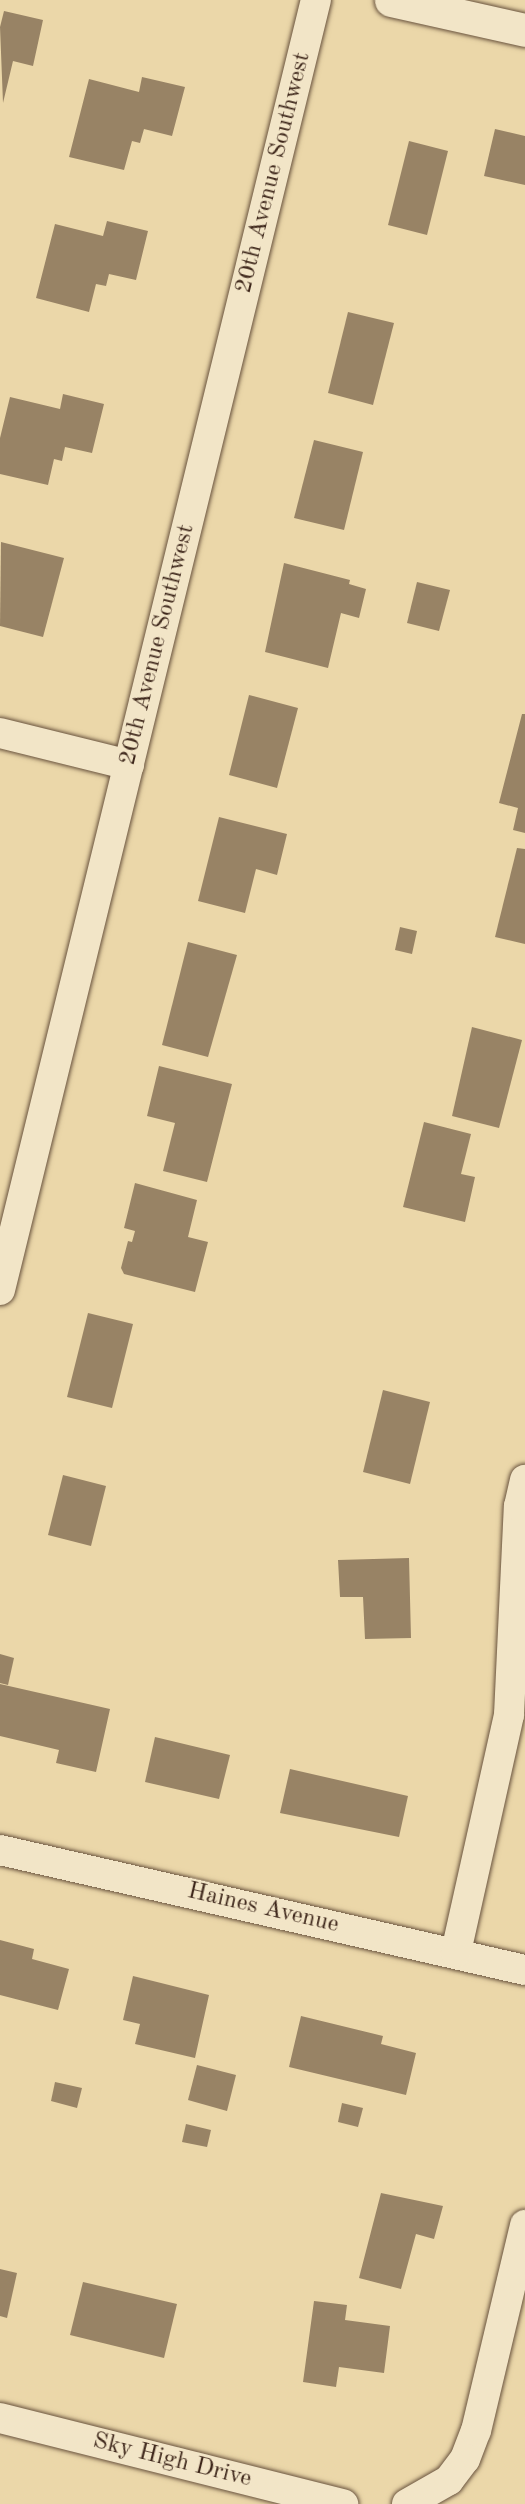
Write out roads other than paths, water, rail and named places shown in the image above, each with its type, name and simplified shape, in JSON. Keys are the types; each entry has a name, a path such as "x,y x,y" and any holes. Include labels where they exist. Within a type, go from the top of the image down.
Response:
{"street":[{"name":"20th Avenue Southwest","path":"0,1290 316,0"},
{"path":"391,0 525,30"},
{"path":"0,734 129,765"},
{"path":"456,1952 509,1715 519,1506 525,1480"},
{"name":"Haines Avenue","path":"0,1850 456,1952 525,1970"},
{"path":"407,2504 428,2495 449,2480 465,2459 476,2431 525,2224"},
{"name":"Sky High Drive","path":"0,2418 343,2504"}]}
